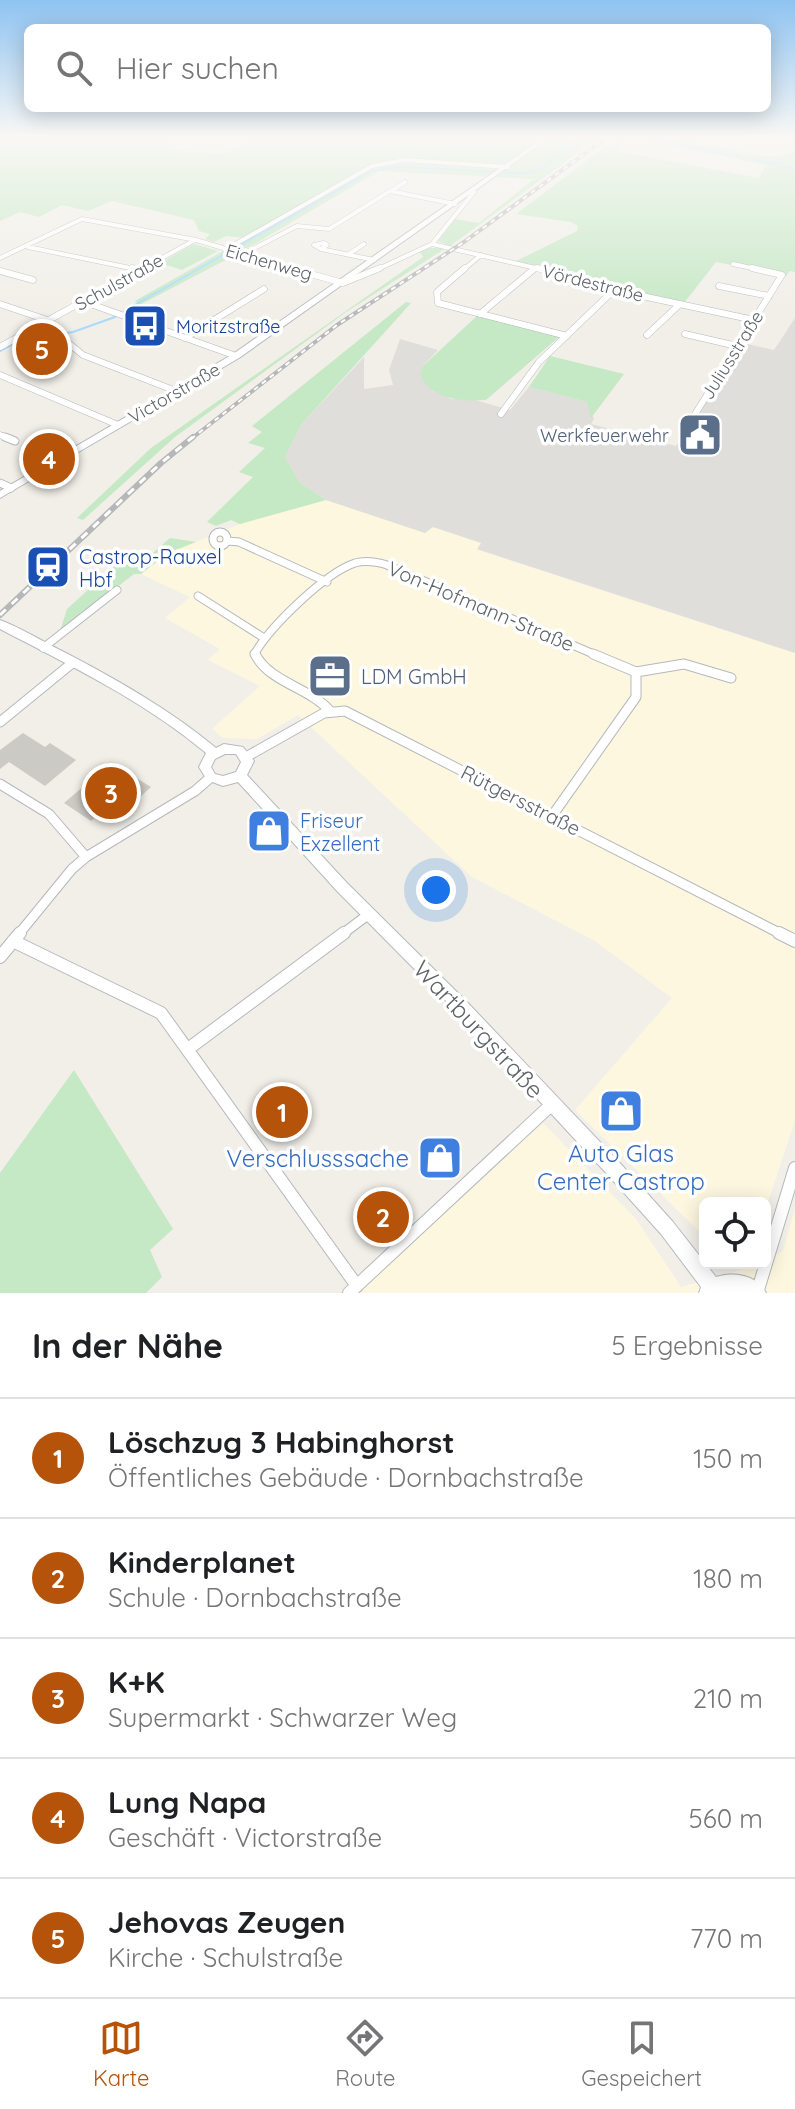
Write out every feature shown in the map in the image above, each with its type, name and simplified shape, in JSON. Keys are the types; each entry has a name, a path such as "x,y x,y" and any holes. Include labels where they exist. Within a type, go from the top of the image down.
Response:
{"street":[{"path":"225,250 315,198"},
{"path":"241,255 297,226 329,229 378,198"},
{"path":"422,198 456,206"},
{"name":"Victorstraße","path":"0,495 236,356 466,198"},
{"name":"Victorstraße","path":"343,283 432,244 456,206"},
{"name":"Eichenweg","path":"0,258 82,219 196,240 343,283"},
{"name":"Schulstraße","path":"0,347 196,240"},
{"path":"349,254 364,244"},
{"name":"Vördestraße","path":"432,244 614,290 754,320"},
{"path":"26,246 141,270"},
{"path":"321,249 374,260"},
{"path":"481,255 437,292 438,303 567,336"},
{"name":"Juliusstraße","path":"682,435 782,275 733,264"},
{"path":"480,314 534,269"},
{"path":"0,271 33,280"},
{"path":"719,286 769,296"},
{"path":"185,338 264,289"},
{"path":"501,414 539,362 614,290"},
{"path":"85,302 236,356"},
{"path":"0,304 50,321"},
{"path":"647,335 680,304"},
{"path":"685,334 737,346"},
{"path":"67,342 83,355 176,391"},
{"path":"0,375 118,425"},
{"path":"0,435 15,441"},
{"path":"0,483 11,488"},
{"path":"208,539 217,545 228,541 239,542 327,582"},
{"name":"Von-Hofmann-Straße","path":"264,638 327,582 350,566 369,561 382,563 636,672"},
{"path":"43,648 117,590"},
{"path":"198,596 264,638 255,653 261,666 320,700 330,711 246,757"},
{"path":"0,624 170,719 214,753"},
{"path":"552,816 636,697 636,672 665,664 687,663 731,678"},
{"path":"0,722 71,664"},
{"name":"Rütgersstraße","path":"330,711 345,711 795,941"},
{"path":"232,749 246,757 247,766 240,776 223,781 211,777 206,771 206,763 214,753 232,749"},
{"name":"Wartburgstraße","path":"240,776 369,914 463,1008 667,1228 710,1290"},
{"path":"0,957 72,869 86,857 195,791 211,777"},
{"path":"0,784 40,804 86,857"},
{"path":"188,1049 369,914"},
{"path":"13,941 161,1013 353,1290 551,1105"},
{"path":"710,1290 734,1282 757,1293 795,1168"}],"shaded area":[{"path":"795,318 795,653 477,549 481,543 433,527 425,533 326,500 300,483 285,457 301,425 364,357 364,389 393,385 389,370 400,339 438,350 423,366 433,391 452,399 461,396 510,410 529,387 587,402 594,419 591,424 676,446 743,343 774,350"},
{"path":"326,500 425,533 432,527 482,543 478,550 795,653 795,1121 770,1197 699,1197 699,1231 575,1110 672,998 595,941 472,877 298,715 257,739 223,738 212,729 260,686 208,660 220,649 165,618 190,597 141,574 168,553 240,524"},
{"path":"543,1123 636,1219 681,1287 744,1269 771,1269 771,1257 783,1251 795,1209 795,1293 358,1293"}],"green space":[{"path":"0,198 332,198 239,253 126,312 123,311 138,303 135,301 246,238 226,236 214,242 205,239 210,234 199,231 194,220 112,201 88,211 62,205 39,217 20,212 0,221"},
{"path":"510,198 515,198 450,246 438,241 455,219 479,223"},
{"path":"537,198 795,198 795,272 790,271 786,276 716,262 684,303 581,281 516,261 577,231 578,226 571,222 516,214"},
{"path":"194,244 218,251 182,270 160,263"},
{"path":"430,248 446,248 346,312 175,437 83,520 77,518 151,448 423,257 420,252"},
{"path":"406,302 411,303 301,425 285,457 300,483 326,500 240,524 231,520 216,526 207,522 253,477 239,472 265,448 248,443 262,432 252,426"},
{"path":"478,315 560,336 486,400 457,399 439,394 424,382 420,374 423,366"},
{"path":"550,356 624,374 591,418 587,402 529,387"},
{"path":"170,538 196,542 168,553 141,574 134,574 60,631 67,609 120,561 137,567"},
{"path":"74,1070 173,1229 150,1250 162,1277 146,1293 0,1293 0,1173"}],"building":[{"path":"23,733 45,747 50,743 76,760 45,786 9,762 0,769 0,750"},
{"path":"111,763 151,787 129,807 116,799 91,821 64,803"},
{"path":"275,1094 288,1110 294,1105 299,1110 281,1130 259,1104"}],"waterway":[{"path":"124,311 324,198"},
{"path":"21,340 73,332 115,317"},
{"path":"0,351 15,343"}],"railway":[{"path":"191,439 337,325 464,242 524,198"},
{"path":"0,615 161,463 193,437"}],"place":[{"name":"Moritzstraße","path":"145,326"},
{"name":"Jehovas Zeugen","path":"42,349"},
{"name":"Werkfeuerwehr","path":"700,435"},
{"name":"Lung Napa","path":"49,459"},
{"name":"Castrop-Rauxel Hbf","path":"48,567"},
{"name":"LDM GmbH","path":"330,676"},
{"name":"K+K","path":"111,793"},
{"name":"Friseur Exzellent","path":"269,831"},
{"name":"Auto Glas Center Castrop","path":"621,1111"},
{"name":"Löschzug 3 Habinghorst","path":"282,1112"},
{"name":"Verschlusssache","path":"440,1158"},
{"name":"Kinderplanet","path":"383,1217"}]}
